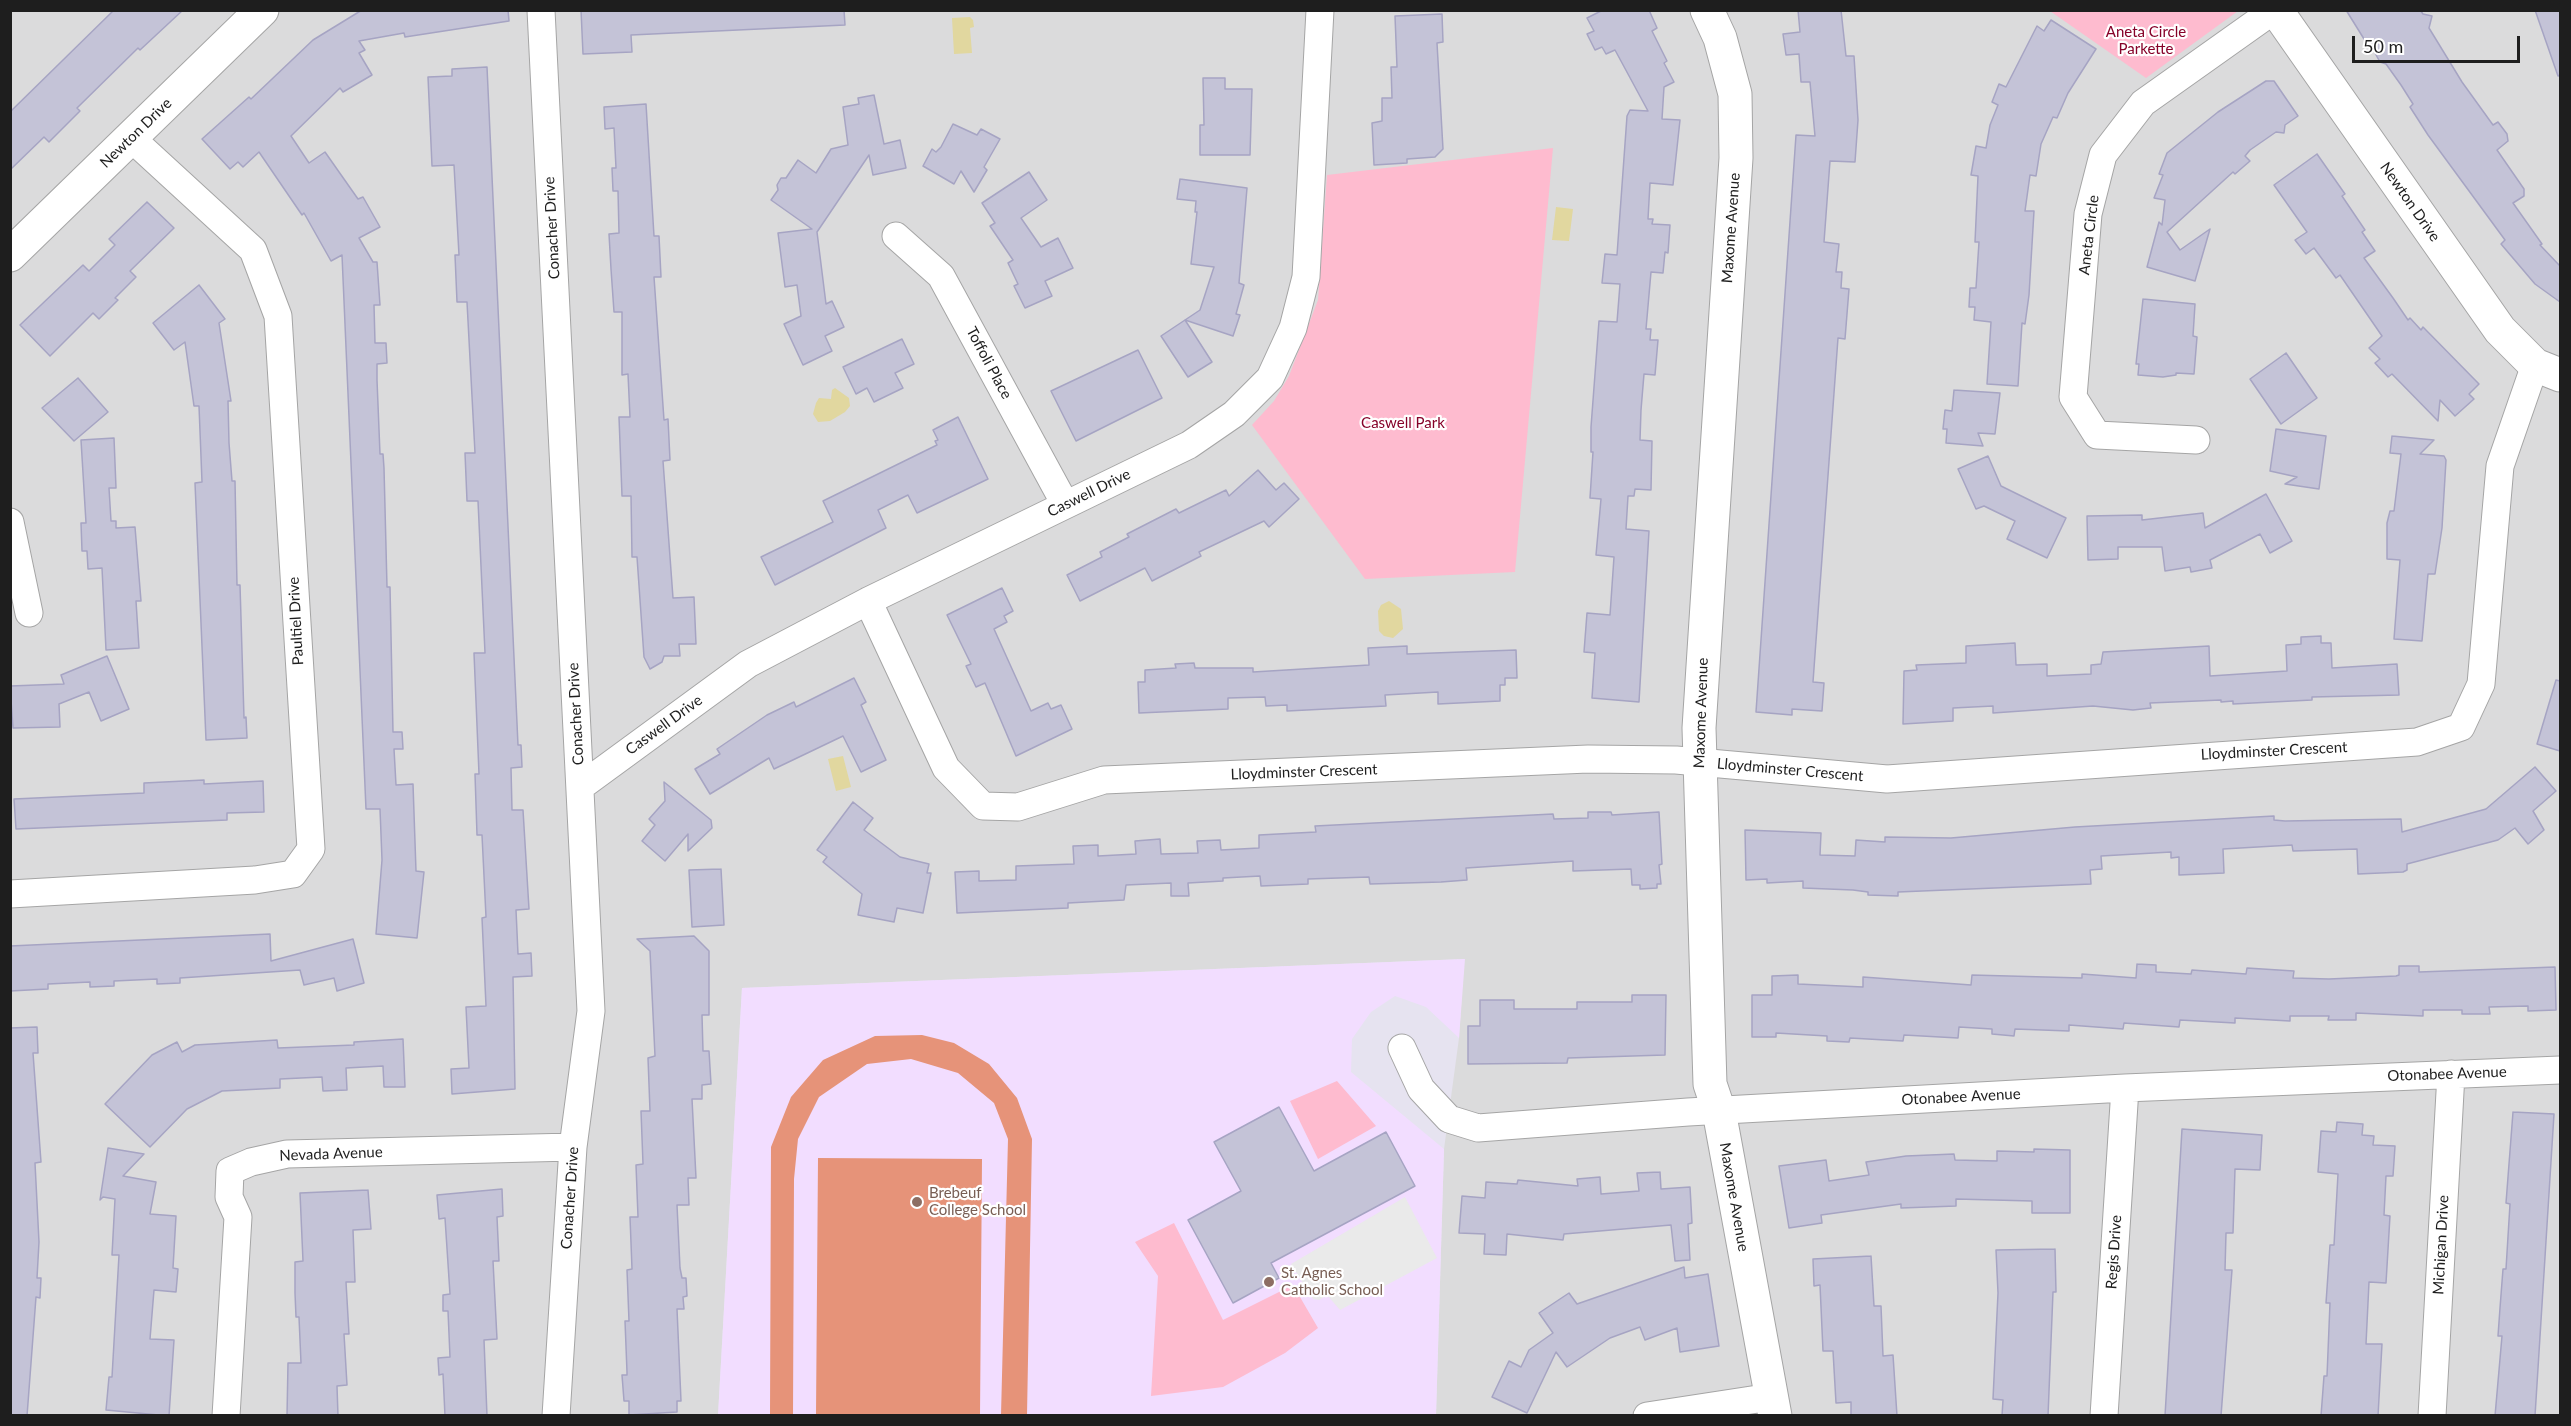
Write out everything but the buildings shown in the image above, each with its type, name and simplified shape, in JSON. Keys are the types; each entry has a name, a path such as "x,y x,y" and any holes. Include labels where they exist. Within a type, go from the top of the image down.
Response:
{"street":[{"name":"Newton Drive","path":"10,255 262,10"},
{"name":"Conacher Drive","path":"541,10 591,1011 573,1147 556,1416"},
{"name":"Caswell Drive","path":"580,787 748,664 868,601 1189,445 1234,414 1270,378 1293,328 1305,277 1320,10"},
{"name":"Maxome Avenue","path":"1707,10 1720,39 1735,94 1736,158 1698,762 1710,1084 1719,1111 1773,1406"},
{"name":"Newton Drive","path":"2275,10 2500,330 2548,370"},
{"name":"Aneta Circle","path":"2196,440 2097,435 2073,398 2088,214 2103,155 2143,103 2275,10"},
{"name":"Paultiel Drive","path":"10,894 255,880 293,874 311,849 278,316 253,250 131,138"},
{"name":"Toffoli Place","path":"896,236 941,276 1065,504"},
{"name":"Lloydminster Crescent","path":"868,601 946,768 983,806 1018,807 1104,780 1588,759 1698,762 1887,778 2417,742 2461,727 2481,684 2500,466 2548,370"},
{"path":"10,522 29,613"},
{"name":"Otonabee Avenue","path":"1402,1048 1421,1089 1449,1119 1478,1128 1719,1111 2125,1088 2560,1070"},
{"name":"Michigan Drive","path":"2432,1416 2451,1074"},
{"name":"Regis Drive","path":"2103,1416 2125,1088"},
{"name":"Nevada Avenue","path":"226,1416 238,1217 229,1197 230,1171 270,1156 287,1154 573,1147"},
{"path":"1647,1416 1773,1406"}],"shaded area":[{"path":"10,11 2560,11 2560,1415 1436,1415 1444,1149 1459,1038 1464,959 742,988 718,1415 11,1415"},
{"path":"970,17 974,27 970,28 972,53 954,54 952,18"},
{"path":"1556,207 1573,209 1569,241 1552,240"},
{"path":"835,388 849,398 850,406 830,421 818,422 813,414 816,403 819,398 831,399 832,390"},
{"path":"1389,601 1401,609 1403,629 1393,638 1384,636 1379,631 1378,611 1381,605"},
{"path":"843,756 851,787 836,791 828,759"},
{"path":"1465,959 1459,1038 1426,1007 1395,996 1371,1012 1352,1039 1351,1072 1444,1149 1436,1415 718,1416 742,988"},
{"path":"922,1035 954,1043 989,1064 1017,1098 1032,1139 1027,1415 1001,1415 1008,1139 994,1103 958,1073 911,1059 867,1064 819,1097 798,1139 794,1179 793,1415 770,1415 771,1147 791,1097 823,1060 875,1036"},
{"path":"818,1158 982,1159 980,1415 816,1415"},
{"path":"1405,1197 1437,1258 1340,1310 1327,1295 1319,1300 1313,1299 1291,1264"}],"green space":[{"name":"Aneta Circle Parkette","path":"2050,11 2238,11 2146,78"},
{"name":"Caswell Park","path":"1553,148 1515,572 1365,579 1252,425 1274,401 1289,376 1318,300 1327,175"},
{"path":"1337,1081 1376,1126 1318,1159 1290,1101"},
{"path":"1174,1223 1223,1320 1293,1285 1318,1328 1285,1353 1223,1387 1151,1396 1158,1276 1135,1242"}],"place":[{"name":"Brebeuf College School","path":"917,1202"},
{"name":"St. Agnes Catholic School","path":"1269,1282"}]}
